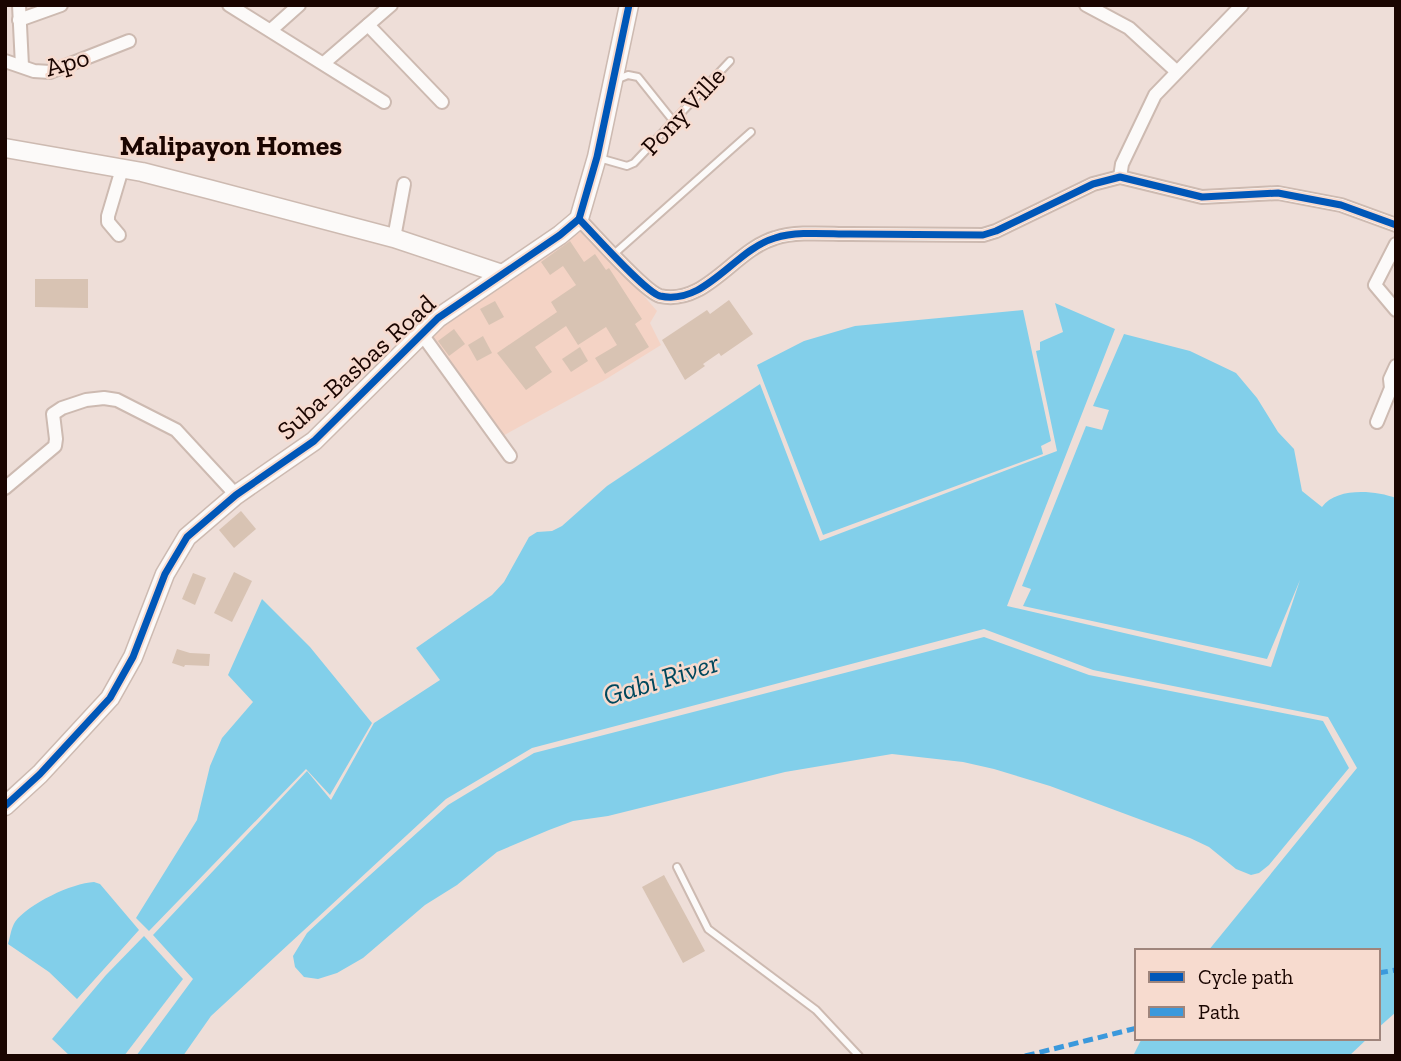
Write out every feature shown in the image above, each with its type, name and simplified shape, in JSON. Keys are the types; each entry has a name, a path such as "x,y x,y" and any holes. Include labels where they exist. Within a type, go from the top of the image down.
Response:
{"street":[{"path":"19,5 22,66"},
{"path":"19,20 61,5"},
{"path":"229,5 384,102"},
{"path":"271,30 299,5"},
{"path":"324,63 391,5"},
{"path":"629,5 597,157 579,219 650,292 675,299 687,296 744,255 777,237 831,234 983,235 1093,184 1120,177 1202,197 1278,193 1341,205 1396,225"},
{"path":"1086,5 1129,28 1176,71"},
{"path":"1120,177 1122,163 1155,94 1242,5"},
{"path":"369,25 442,102"},
{"name":"Apo","path":"5,61 34,71 50,72 129,41"},
{"name":"Suba-Basbas Road","path":"5,148 189,184 394,238 502,274"},
{"path":"119,235 108,222 108,216 122,169"},
{"path":"394,238 404,184"},
{"name":"Suba-Basbas Road","path":"5,806 40,774 110,698 133,657 154,600 187,537 236,495 314,441 421,333 579,219"},
{"path":"1396,244 1375,285 1396,310"},
{"path":"421,333 510,456"},
{"path":"1377,422 1391,388 1390,379 1396,366"},
{"path":"5,488 55,446 53,414 86,400 104,398 117,400 176,430 236,495"}],"lane":[{"name":"Pony Ville","path":"597,157 627,166 634,163 730,61"},
{"path":"613,80 628,75 638,77 674,122"},
{"path":"614,254 751,132"},
{"path":"677,867 708,929 816,1010 859,1056"}],"shaded area":[{"path":"582,225 657,311 650,323 661,345 603,381 499,438 425,334"}],"water":[{"name":"Gabi River","path":"1055,303 1115,329 1007,606 1271,667 1300,580 1267,659 1023,606 1031,589 1022,586 1086,426 1102,430 1109,410 1093,406 1124,334 1190,351 1236,373 1257,398 1278,432 1294,449 1302,491 1322,507 1328,501 1346,493 1378,493 1396,498 1396,1012 1380,1026 1380,949 1210,949 1357,768 1328,717 1093,670 984,629 532,748 446,799 211,1016 183,1056 136,1056 193,979 153,935 307,771 331,800 374,723 440,680 416,648 492,595 504,582 529,537 537,532 552,531 562,526 607,486 760,384 820,541 1057,451 1036,351 1040,350 1040,342 1063,332"},
{"path":"1023,310 1051,441 1041,446 1043,454 823,535 757,365 804,341 855,326"},
{"path":"262,599 310,647 372,723 330,795 306,769 149,931 136,918 197,820 210,766 222,738 253,702 228,675"},
{"path":"984,637 1089,675 1323,721 1349,768 1269,865 1259,873 1251,875 1236,869 1209,847 1190,838 1050,786 963,762 892,754 785,772 608,816 573,821 549,830 497,852 457,885 425,905 363,958 337,973 318,979 304,977 295,967 293,956 307,933 448,805 534,753"},
{"path":"94,882 100,884 139,930 77,999 49,972 8,944 15,922 30,908 63,890"},
{"path":"144,936 183,979 124,1056 70,1056 52,1039 106,975"},
{"path":"1141,1040 1366,1040 1349,1056 1133,1056"}],"building":[{"path":"570,241 584,262 595,254 606,270 609,268 642,319 635,324 649,347 605,374 595,358 617,345 606,327 578,345 566,326 535,347 552,372 526,390 497,353 557,312 551,302 576,285 563,266 550,275 541,262"},
{"path":"35,279 88,279 88,308 35,307"},
{"path":"729,300 753,334 721,356 719,353 685,380 662,340 707,310 710,314"},
{"path":"495,301 504,317 489,325 480,309"},
{"path":"454,329 465,344 449,356 438,341"},
{"path":"483,336 492,353 477,361 468,345"},
{"path":"580,347 588,361 571,372 562,359"},
{"path":"241,511 256,529 234,548 219,530"},
{"path":"234,572 252,581 232,622 214,613"},
{"path":"193,573 206,578 195,605 182,599"},
{"path":"177,649 210,654 209,666 184,667 172,663"},
{"path":"664,875 705,951 683,963 642,887"}],"marked path":[{"path":"1380,973 1396,970"},
{"path":"1025,1056 1135,1028"}],"cycle path":[{"path":"5,806 40,774 110,698 133,657 165,574 187,537 236,495 314,441 438,318 560,235 579,219 597,157 629,5"},
{"path":"579,219 653,292 660,296 676,297 692,293 706,285 760,244 775,238 812,233 983,235 1093,184 1120,177 1202,197 1278,193 1341,205 1396,225"}],"district":[{"name":"Malipayon Homes","path":"231,145"}]}
